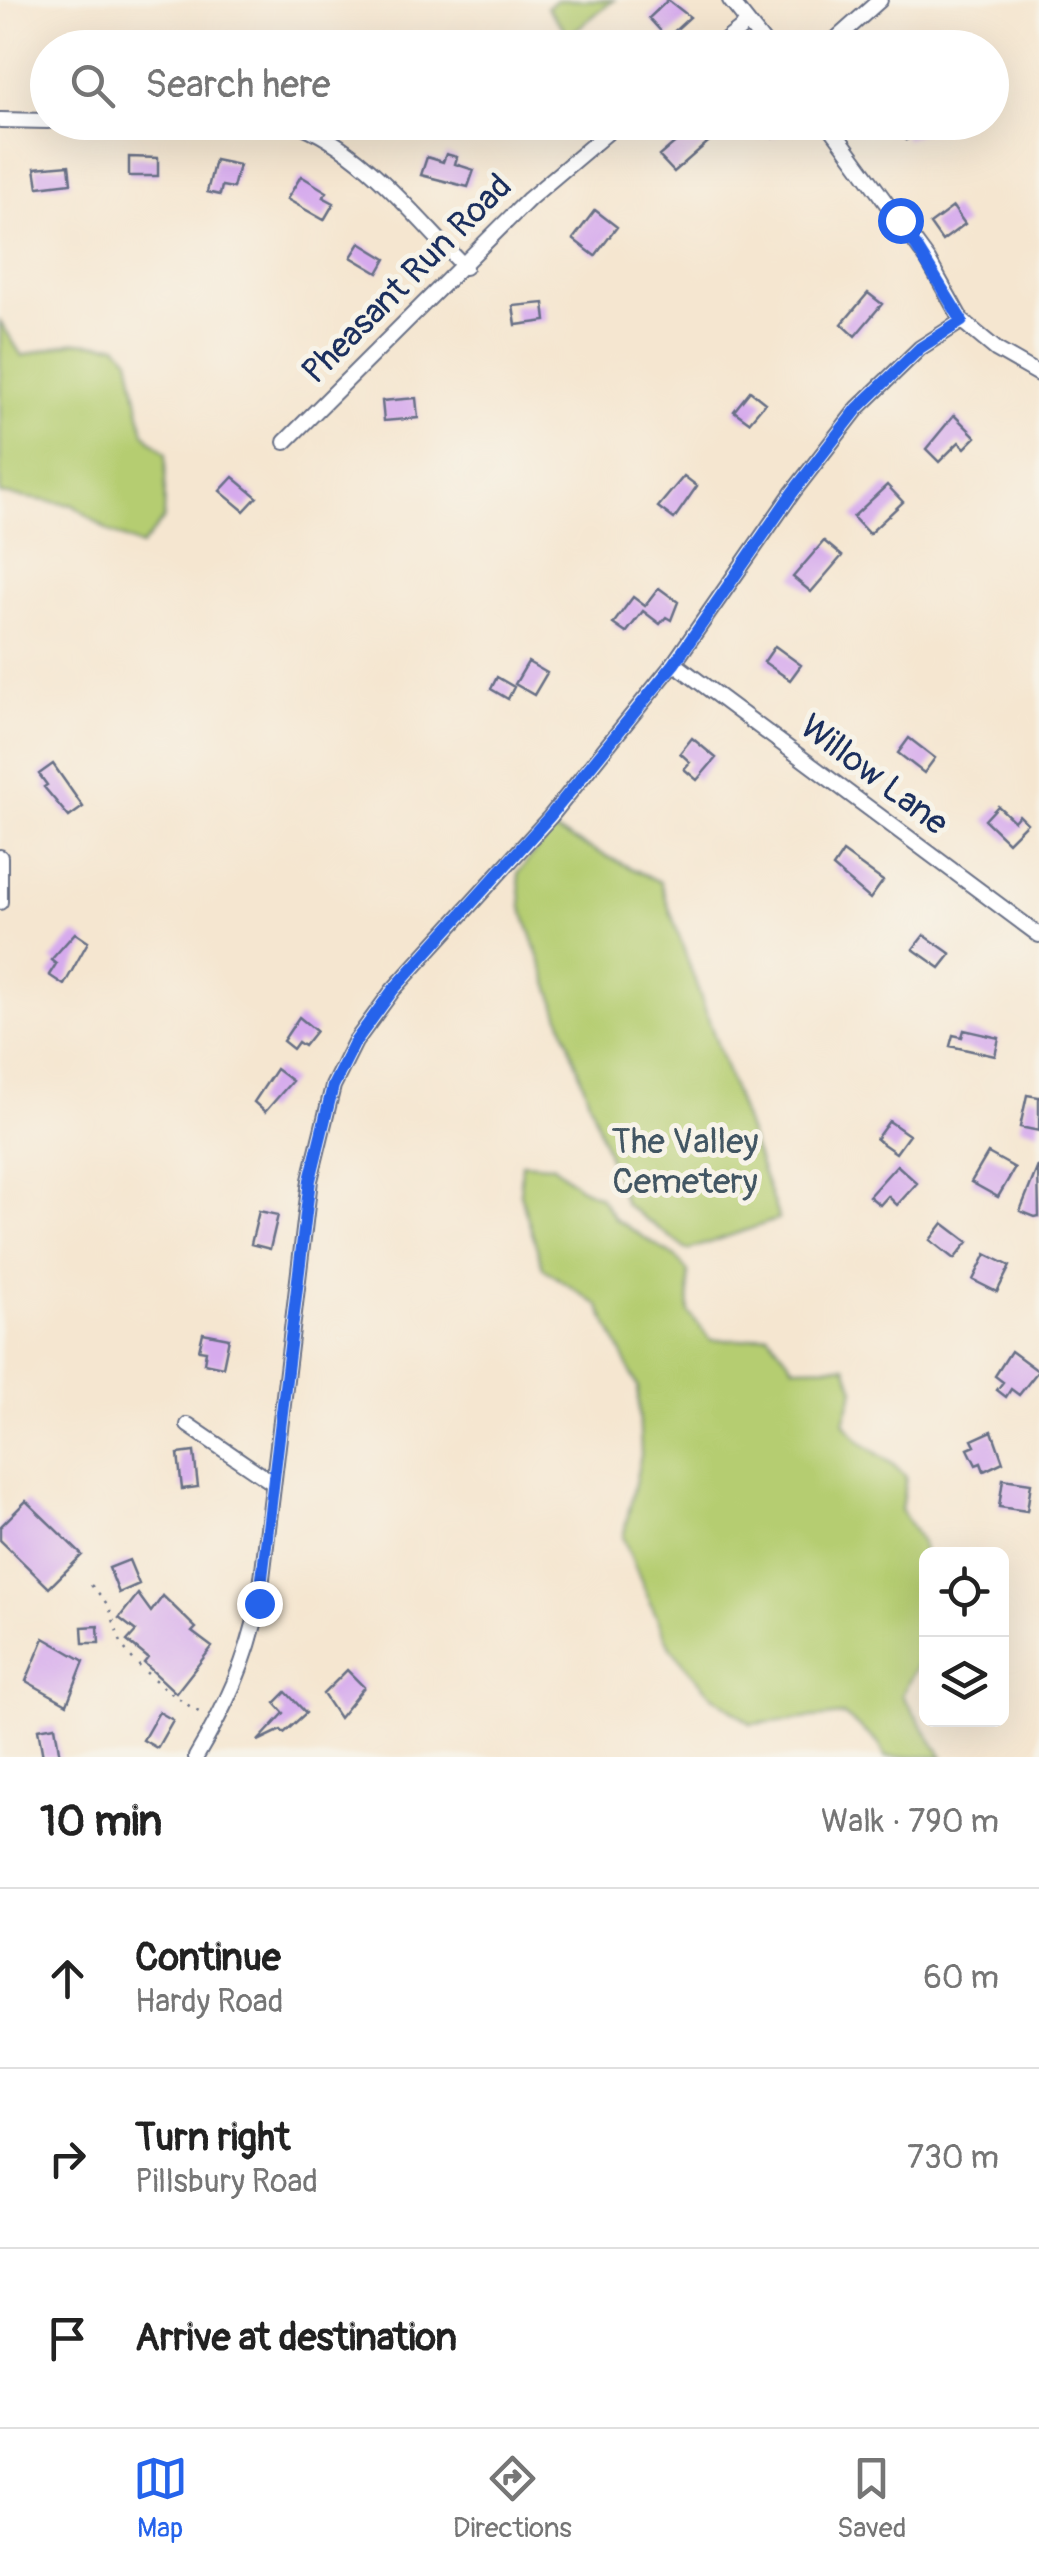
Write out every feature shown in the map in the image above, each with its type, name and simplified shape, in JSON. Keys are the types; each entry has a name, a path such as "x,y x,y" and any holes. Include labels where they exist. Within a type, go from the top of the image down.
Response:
{"street":[{"path":"730,0 754,30"},
{"path":"846,30 880,0"},
{"path":"739,30 748,23"},
{"path":"0,120 30,121"},
{"path":"331,140 358,161 465,267"},
{"name":"Pheasant Run Road","path":"285,442 465,267 529,198 598,140"},
{"path":"840,140 918,247 962,321 997,350 1039,374"},
{"path":"196,1757 249,1652 307,1200 319,1132 333,1086 355,1042 393,990 550,816 674,664 793,492 858,408 920,348 962,321"},
{"name":"Willow Lane","path":"674,664 1039,935"},
{"path":"0,857 0,902"},
{"path":"188,1425 273,1483"}],"path":[{"path":"92,1584 113,1608 121,1643 174,1697 216,1723"}],"green space":[{"path":"557,0 614,0 575,30 565,30 547,7"},
{"path":"0,321 22,356 74,342 117,345 129,358 144,433 166,454 164,519 141,546 110,532 73,505 0,494"},
{"name":"The Valley Cemetery","path":"552,830 660,882 779,1219 688,1250 625,1204 522,908 518,873"},
{"path":"522,1163 552,1165 579,1187 600,1197 615,1219 677,1258 688,1272 689,1313 711,1340 743,1340 768,1334 794,1367 846,1366 854,1390 844,1422 858,1440 906,1477 901,1510 922,1547 919,1547 919,1662 902,1695 919,1727 923,1727 943,1757 885,1757 879,1743 844,1715 751,1724 711,1694 670,1647 623,1538 641,1455 638,1387 599,1306 543,1268 520,1193"}],"building":[{"path":"668,0 690,17 676,30 660,30 649,18"},
{"path":"678,140 711,140 674,172 659,156"},
{"path":"446,154 457,157 455,164 474,170 468,187 421,175 427,157 443,162"},
{"path":"129,157 158,158 158,176 129,176"},
{"path":"215,160 239,165 233,188 222,186 220,195 207,192"},
{"path":"69,165 71,183 38,187 35,168"},
{"path":"301,176 327,192 323,197 334,203 324,220 287,199"},
{"path":"953,207 965,224 942,241 930,224"},
{"path":"595,210 617,227 595,256 573,239"},
{"path":"360,243 386,259 378,273 351,257"},
{"path":"868,293 882,304 855,336 842,324"},
{"path":"544,303 546,321 516,325 513,306"},
{"path":"750,391 765,403 749,422 734,411"},
{"path":"416,398 418,418 384,421 382,401"},
{"path":"954,415 976,437 965,448 959,442 939,462 926,449"},
{"path":"684,476 697,486 674,519 658,507"},
{"path":"233,477 257,497 244,511 220,491"},
{"path":"887,485 903,502 869,534 853,517"},
{"path":"824,541 842,556 811,592 793,577"},
{"path":"659,588 678,602 671,620 666,617 660,624 643,611 626,633 613,624 633,597 645,606"},
{"path":"775,646 801,665 790,680 764,662"},
{"path":"528,662 547,673 534,695 515,684"},
{"path":"497,677 514,687 508,699 491,689"},
{"path":"692,738 716,758 697,780 684,769 690,762 680,753"},
{"path":"909,738 935,758 924,773 898,753"},
{"path":"53,764 83,807 69,817 44,787 47,785 39,774"},
{"path":"998,806 1014,821 1019,815 1027,823 1008,842 985,820"},
{"path":"843,852 883,881 870,899 833,867"},
{"path":"75,933 88,942 64,985 49,975 56,964 51,960"},
{"path":"924,935 951,954 940,968 913,949"},
{"path":"299,1017 316,1031 304,1046 298,1042 293,1049 283,1041"},
{"path":"964,1030 999,1038 995,1056 950,1046 953,1035 962,1037"},
{"path":"276,1069 292,1081 265,1112 254,1102"},
{"path":"1027,1095 1039,1097 1039,1131 1020,1127"},
{"path":"889,1121 909,1135 896,1153 876,1139"},
{"path":"988,1153 1015,1168 998,1197 971,1182"},
{"path":"897,1165 917,1183 897,1205 888,1196 880,1205 869,1196"},
{"path":"1038,1166 1039,1216 1035,1217 1020,1211"},
{"path":"259,1211 278,1215 270,1249 251,1244"},
{"path":"943,1223 968,1242 954,1259 930,1240"},
{"path":"986,1254 1010,1266 997,1292 973,1280"},
{"path":"203,1333 229,1338 223,1367 204,1363 206,1351 199,1350"},
{"path":"1011,1351 1038,1371 1019,1395 1011,1389 1006,1397 997,1390 1003,1382 995,1376"},
{"path":"992,1431 1003,1462 984,1471 968,1449 975,1446 972,1440"},
{"path":"194,1452 198,1487 182,1489 178,1454"},
{"path":"1003,1479 1031,1483 1027,1511 999,1507"},
{"path":"26,1501 82,1555 49,1588 0,1540 0,1527"},
{"path":"129,1560 139,1584 119,1593 109,1568"},
{"path":"138,1594 151,1612 163,1596 196,1628 192,1632 212,1647 176,1693 144,1663 148,1658 127,1641 136,1631 119,1618"},
{"path":"98,1626 99,1643 83,1643 82,1627"},
{"path":"44,1638 84,1661 67,1704 26,1681"},
{"path":"347,1670 364,1687 339,1718 323,1694"},
{"path":"286,1692 306,1713 284,1733 281,1730 258,1741 284,1713 275,1703"},
{"path":"159,1712 173,1720 157,1748 143,1740"},
{"path":"55,1726 60,1757 43,1757 38,1729"}],"route":[{"path":"259,1603 310,1180 333,1086 355,1042 393,990 550,816 674,664 793,492 858,408 920,348 962,321 900,220"}]}
